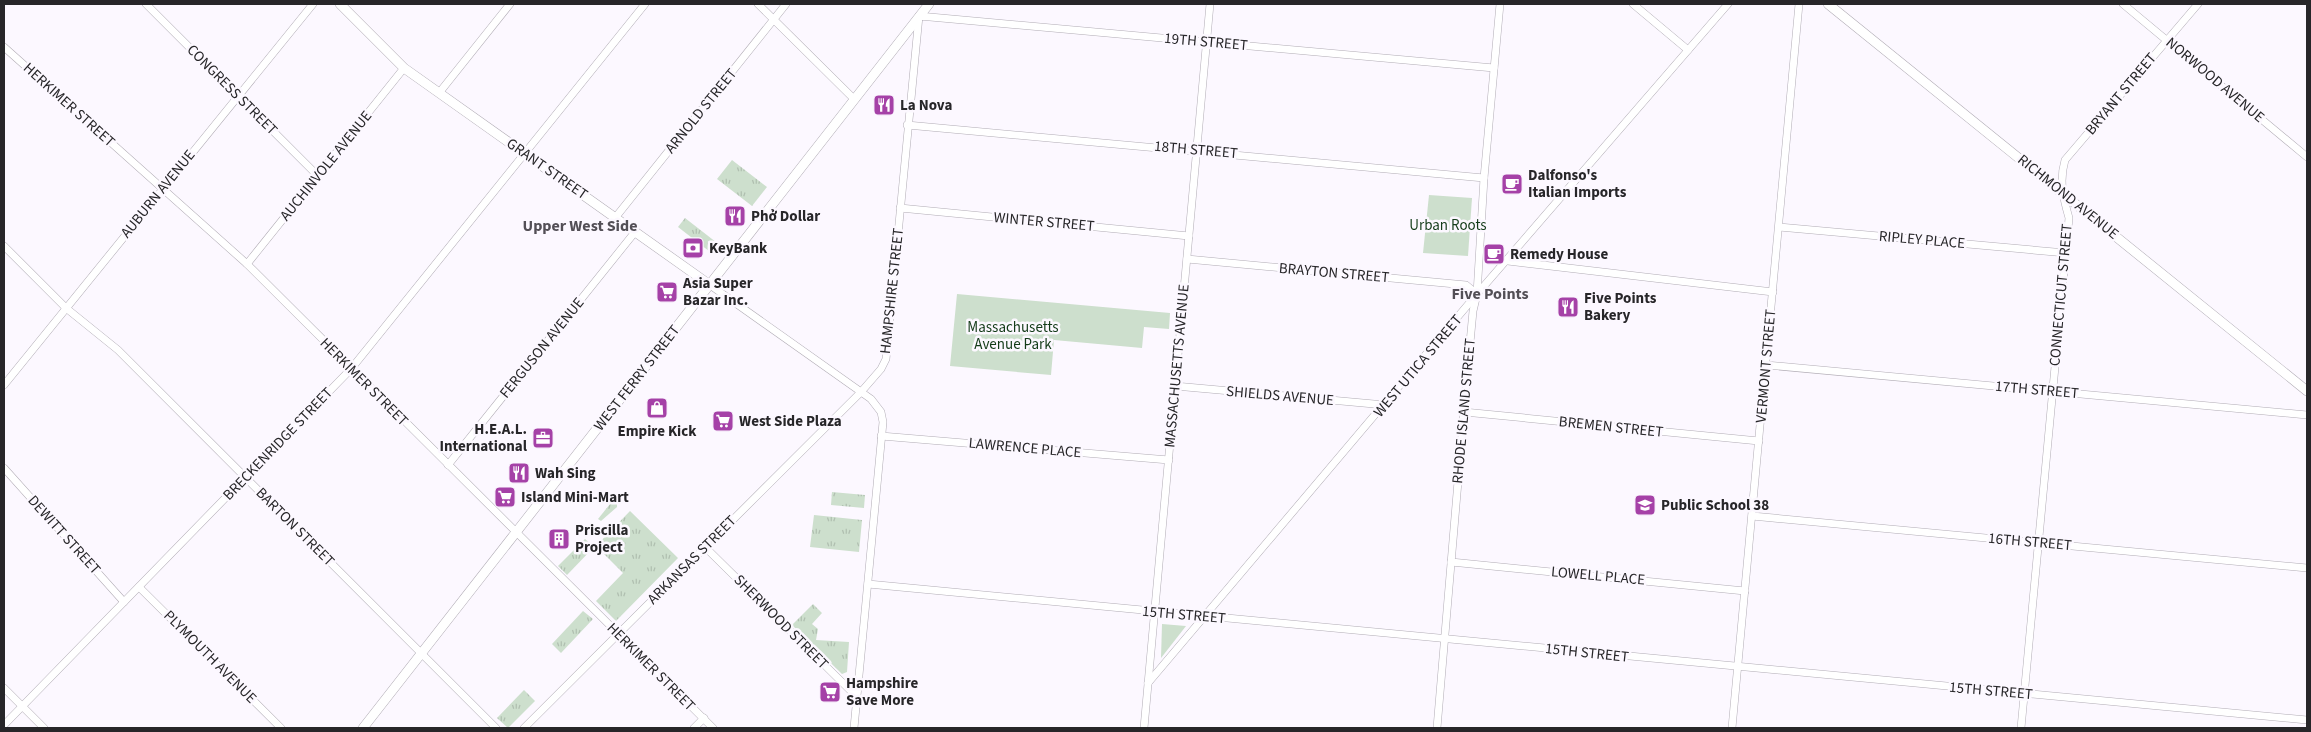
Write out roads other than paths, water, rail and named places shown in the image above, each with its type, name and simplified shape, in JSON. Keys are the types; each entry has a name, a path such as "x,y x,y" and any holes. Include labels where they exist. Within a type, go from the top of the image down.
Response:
{"street":[{"name":"CONGRESS STREET","path":"146,4 318,176"},
{"name":"AUBURN AVENUE","path":"4,385 313,4"},
{"name":"GRANT STREET","path":"340,4 404,68 861,392"},
{"path":"439,93 510,4"},
{"name":"BRECKENRIDGE STREET","path":"4,726 351,369 645,4"},
{"path":"758,4 854,99"},
{"name":"ARNOLD STREET","path":"615,218 786,4"},
{"name":"WEST FERRY STREET","path":"363,728 929,4"},
{"name":"MASSACHUSETTS AVENUE","path":"1144,728 1210,4"},
{"name":"RHODE ISLAND STREET","path":"1437,728 1473,311 1477,294 1484,178 1500,4"},
{"path":"1633,4 1688,50"},
{"name":"WEST UTICA STREET","path":"1148,683 1477,294 1508,261 1728,4"},
{"name":"VERMONT STREET","path":"1732,728 1799,4"},
{"name":"RICHMOND AVENUE","path":"1828,4 2307,391"},
{"name":"NORWOOD AVENUE","path":"2123,4 2307,157"},
{"name":"BRYANT STREET","path":"2062,192 2061,173 2065,160 2198,4"},
{"name":"19TH STREET","path":"919,16 1494,68"},
{"name":"HAMPSHIRE STREET","path":"861,392 881,369 886,359 907,125 919,16"},
{"name":"HERKIMER STREET","path":"4,47 247,264 713,728"},
{"name":"AUCHINVOLE AVENUE","path":"247,264 404,68"},
{"name":"18TH STREET","path":"907,125 1197,150 1484,178"},
{"name":"CONNECTICUT STREET","path":"2021,728 2069,218 2062,192"},
{"name":"WINTER STREET","path":"900,208 1189,236"},
{"name":"RIPLEY PLACE","path":"1779,227 2066,253"},
{"name":"FERGUSON AVENUE","path":"448,465 635,232"},
{"name":"BARTON STREET","path":"4,246 66,308 118,350 496,728"},
{"name":"BRAYTON STREET","path":"1187,259 1466,285 1477,294"},
{"path":"1508,261 1773,292"},
{"name":"17TH STREET","path":"1766,365 2307,415"},
{"name":"SHIELDS AVENUE","path":"1175,386 1385,405"},
{"path":"854,728 881,436 881,412 871,399 861,392"},
{"name":"ARKANSAS STREET","path":"524,728 861,392"},
{"name":"BREMEN STREET","path":"1464,412 1759,441"},
{"name":"LAWRENCE PLACE","path":"881,436 1169,460"},
{"name":"DEWITT STREET","path":"4,468 124,602"},
{"name":"16TH STREET","path":"1752,516 2307,568"},
{"name":"SHERWOOD STREET","path":"705,547 857,697"},
{"name":"LOWELL PLACE","path":"1451,562 1745,590"},
{"name":"15TH STREET","path":"868,584 1738,668 2307,720"},
{"name":"PLYMOUTH AVENUE","path":"139,587 281,728"},
{"path":"4,688 44,728"},
{"path":"694,728 704,718"}],"place":[{"name":"La Nova","path":"884,105"},
{"name":"Dalfonso's Italian Imports","path":"1512,184"},
{"name":"Phở Dollar","path":"735,216"},
{"name":"KeyBank","path":"693,248"},
{"name":"Remedy House","path":"1494,254"},
{"name":"Asia Super Bazar Inc.","path":"667,292"},
{"name":"Five Points Bakery","path":"1568,307"},
{"name":"Empire Kick","path":"657,408"},
{"name":"West Side Plaza","path":"723,421"},
{"name":"H.E.A.L. International","path":"543,438"},
{"name":"Wah Sing","path":"519,473"},
{"name":"Island Mini-Mart","path":"505,497"},
{"name":"Public School 38","path":"1645,505"},
{"name":"Priscilla Project","path":"559,539"},
{"name":"Hampshire Save More","path":"830,692"}],"district":[{"name":"Upper West Side","path":"580,226"},
{"name":"Five Points","path":"1490,294"}],"park label":[{"name":"Urban Roots","path":"1448,225"},
{"name":"Massachusetts Avenue Park","path":"1013,336"}]}
